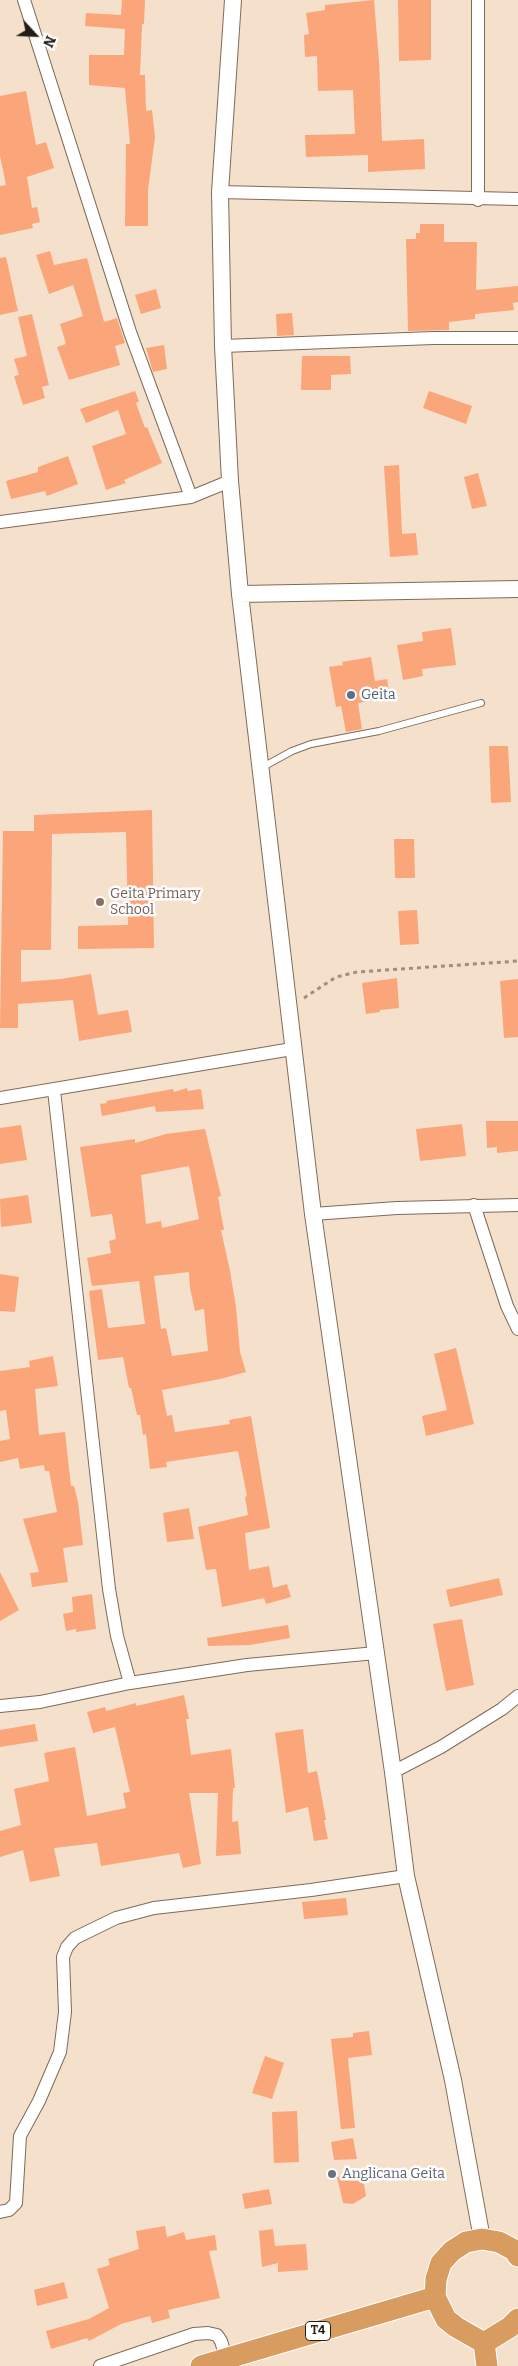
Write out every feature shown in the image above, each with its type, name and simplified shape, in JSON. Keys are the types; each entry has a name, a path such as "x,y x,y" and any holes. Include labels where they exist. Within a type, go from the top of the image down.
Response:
{"highway":[{"path":"484,2343 456,2327 446,2318 435,2297 436,2279 441,2263 459,2246 466,2242 482,2239 499,2242 518,2256"},
{"name":"T4","path":"201,2366 435,2297"},
{"path":"484,2343 510,2327 518,2319"},
{"path":"484,2343 487,2366"}],"street":[{"path":"24,0 130,332 191,497"},
{"path":"233,0 220,192 223,346 230,480 240,594 292,1049 313,1214 393,1772 406,1876 453,2080 482,2239"},
{"path":"478,0 478,200"},
{"path":"220,192 478,200 518,199"},
{"path":"223,346 433,338 518,338"},
{"path":"0,522 191,497 230,480"},
{"path":"240,594 518,589"},
{"path":"0,1098 292,1049"},
{"path":"54,1090 108,1589 130,1683"},
{"path":"313,1214 518,1205"},
{"path":"474,1206 507,1306 518,1329"},
{"path":"0,1706 40,1702 130,1683 247,1665 376,1653"},
{"path":"393,1772 441,1747 518,1696"},
{"path":"0,2212 9,2210 16,2203 20,2136 39,2101 60,2052 65,2012 63,1957 67,1947 75,1938 116,1918 154,1908 311,1890 406,1876"},
{"path":"100,2366 194,2334 208,2333 217,2335 221,2341 226,2358"}],"lane":[{"path":"260,768 292,751 311,744 379,731 481,703"}],"path":[{"path":"288,1008 336,977 357,972 518,961"}],"building":[{"path":"122,0 145,0 140,75 145,75 146,111 152,110 155,137 148,190 148,226 125,226 126,144 130,144 125,88 89,85 89,55 124,55 125,29 85,26 86,13 121,15"},
{"path":"374,0 379,61 382,141 424,139 425,169 368,172 368,155 306,157 305,135 355,134 353,90 318,91 317,56 305,57 304,35 309,34 306,13 325,10 325,5"},
{"path":"398,0 431,0 431,60 399,61"},
{"path":"26,91 36,145 46,142 54,168 27,177 32,208 37,207 40,222 32,224 33,228 0,235 0,186 6,185 0,156 0,96"},
{"path":"420,224 444,224 444,242 477,242 476,290 518,286 518,302 513,303 514,310 475,314 475,319 449,322 449,330 408,331 406,239 416,239 416,233 420,233"},
{"path":"50,251 54,265 87,258 104,322 117,318 125,343 115,346 120,365 69,380 57,347 66,344 60,324 83,316 73,285 49,294 36,255"},
{"path":"6,257 18,311 0,315 0,258"},
{"path":"156,289 161,308 141,314 135,295"},
{"path":"292,313 294,335 277,336 276,314"},
{"path":"32,314 49,385 42,387 45,398 23,405 14,376 19,375 14,359 27,356 18,317"},
{"path":"164,345 167,369 153,372 146,348"},
{"path":"302,356 350,356 351,374 331,375 331,390 301,390"},
{"path":"135,391 139,401 136,403 145,428 147,427 162,463 124,480 126,483 106,490 92,446 126,434 118,410 86,423 80,409"},
{"path":"429,391 472,406 466,424 423,408"},
{"path":"68,456 78,484 47,496 45,491 11,499 6,481 38,472 38,467"},
{"path":"399,465 402,534 416,533 418,555 390,557 384,466"},
{"path":"478,473 487,506 472,509 464,477"},
{"path":"451,628 456,665 422,669 423,676 403,680 397,645 423,641 422,632"},
{"path":"371,657 375,681 387,679 390,698 358,703 362,729 346,732 341,706 336,707 329,667 343,665 342,662"},
{"path":"489,746 508,746 511,802 491,803"},
{"path":"152,810 154,948 78,949 78,926 128,925 126,832 52,834 51,950 21,950 21,982 61,979 91,974 98,1015 128,1010 132,1032 79,1041 73,1000 18,1004 18,1028 0,1028 3,831 34,831 34,815"},
{"path":"394,839 414,839 415,878 395,878"},
{"path":"417,910 419,944 400,945 398,911"},
{"path":"397,978 399,1008 366,1014 362,983"},
{"path":"518,979 518,1037 504,1038 500,981"},
{"path":"187,1088 188,1091 201,1089 204,1109 156,1112 155,1106 102,1116 100,1104 107,1103 106,1101 173,1089 174,1092"},
{"path":"486,1121 518,1121 518,1151 497,1153 497,1147 487,1148"},
{"path":"462,1124 466,1156 420,1161 416,1129"},
{"path":"21,1125 27,1160 0,1164 0,1128"},
{"path":"205,1129 221,1196 218,1197 224,1230 221,1230 236,1307 240,1352 246,1372 162,1390 167,1416 172,1415 175,1432 230,1424 229,1420 251,1416 270,1528 245,1533 249,1570 269,1566 273,1588 287,1584 291,1597 266,1604 264,1598 222,1607 216,1569 206,1570 198,1527 248,1515 245,1497 247,1496 238,1451 166,1462 167,1467 150,1469 146,1434 143,1435 140,1415 137,1415 123,1357 98,1360 89,1291 102,1289 108,1328 145,1324 139,1281 92,1286 87,1258 111,1253 109,1241 116,1239 112,1214 91,1217 80,1147 135,1139 135,1143 166,1134","holes":["189,1166 199,1219 162,1228 161,1221 146,1224 141,1175","189,1272 195,1311 204,1309 208,1351 172,1356 166,1328 161,1329 154,1276"]},
{"path":"28,1195 32,1223 1,1227 0,1199"},
{"path":"0,1274 19,1277 15,1312 0,1311"},
{"path":"456,1348 474,1424 426,1436 422,1416 447,1410 434,1354"},
{"path":"53,1356 58,1386 35,1389 39,1435 65,1432 71,1486 74,1486 78,1502 83,1545 63,1548 68,1582 32,1587 30,1573 39,1572 23,1519 57,1512 49,1471 45,1471 44,1465 20,1469 18,1458 0,1462 0,1441 10,1439 6,1410 0,1411 0,1371 30,1367 29,1361"},
{"path":"189,1508 194,1539 167,1542 163,1513"},
{"path":"0,1572 19,1610 0,1621"},
{"path":"499,1578 503,1595 450,1607 446,1590"},
{"path":"92,1594 96,1629 76,1632 76,1629 66,1631 63,1614 73,1612 72,1597"},
{"path":"462,1619 474,1685 446,1691 433,1624"},
{"path":"288,1625 290,1638 250,1645 208,1646 207,1638"},
{"path":"184,1695 189,1719 186,1719 191,1755 231,1749 235,1788 233,1788 232,1822 238,1821 241,1854 216,1856 218,1793 189,1793 201,1864 183,1868 179,1853 101,1866 97,1843 54,1848 60,1876 30,1882 23,1850 0,1857 0,1831 21,1825 14,1789 49,1781 44,1753 75,1747 87,1816 126,1808 123,1793 130,1792 115,1727 93,1733 87,1712 105,1707 106,1711 136,1703 136,1706"},
{"path":"35,1724 38,1741 0,1747 0,1730"},
{"path":"303,1729 308,1773 317,1771 328,1839 314,1841 308,1807 286,1813 275,1733"},
{"path":"346,1898 348,1915 304,1919 302,1902"},
{"path":"369,2031 372,2055 348,2058 355,2128 341,2129 331,2039 353,2037 353,2033"},
{"path":"265,2056 284,2063 272,2099 252,2093"},
{"path":"297,2111 299,2162 274,2163 272,2112"},
{"path":"353,2138 357,2159 334,2160 331,2142"},
{"path":"362,2172 366,2196 353,2204 343,2203 337,2177"},
{"path":"269,2189 272,2204 245,2209 242,2194"},
{"path":"165,2226 167,2237 184,2232 186,2240 215,2235 217,2250 209,2251 220,2298 168,2310 170,2318 152,2323 150,2316 121,2324 89,2341 87,2338 51,2349 46,2331 89,2319 109,2308 97,2269 110,2265 108,2259 139,2249 136,2231"},
{"path":"273,2229 275,2246 306,2244 308,2270 278,2272 278,2263 262,2267 259,2231"},
{"path":"64,2282 68,2298 37,2306 34,2290"}],"place":[{"name":"Geita","path":"351,695"},
{"name":"Geita Primary School","path":"100,902"},
{"name":"Anglicana Geita","path":"332,2174"}]}
